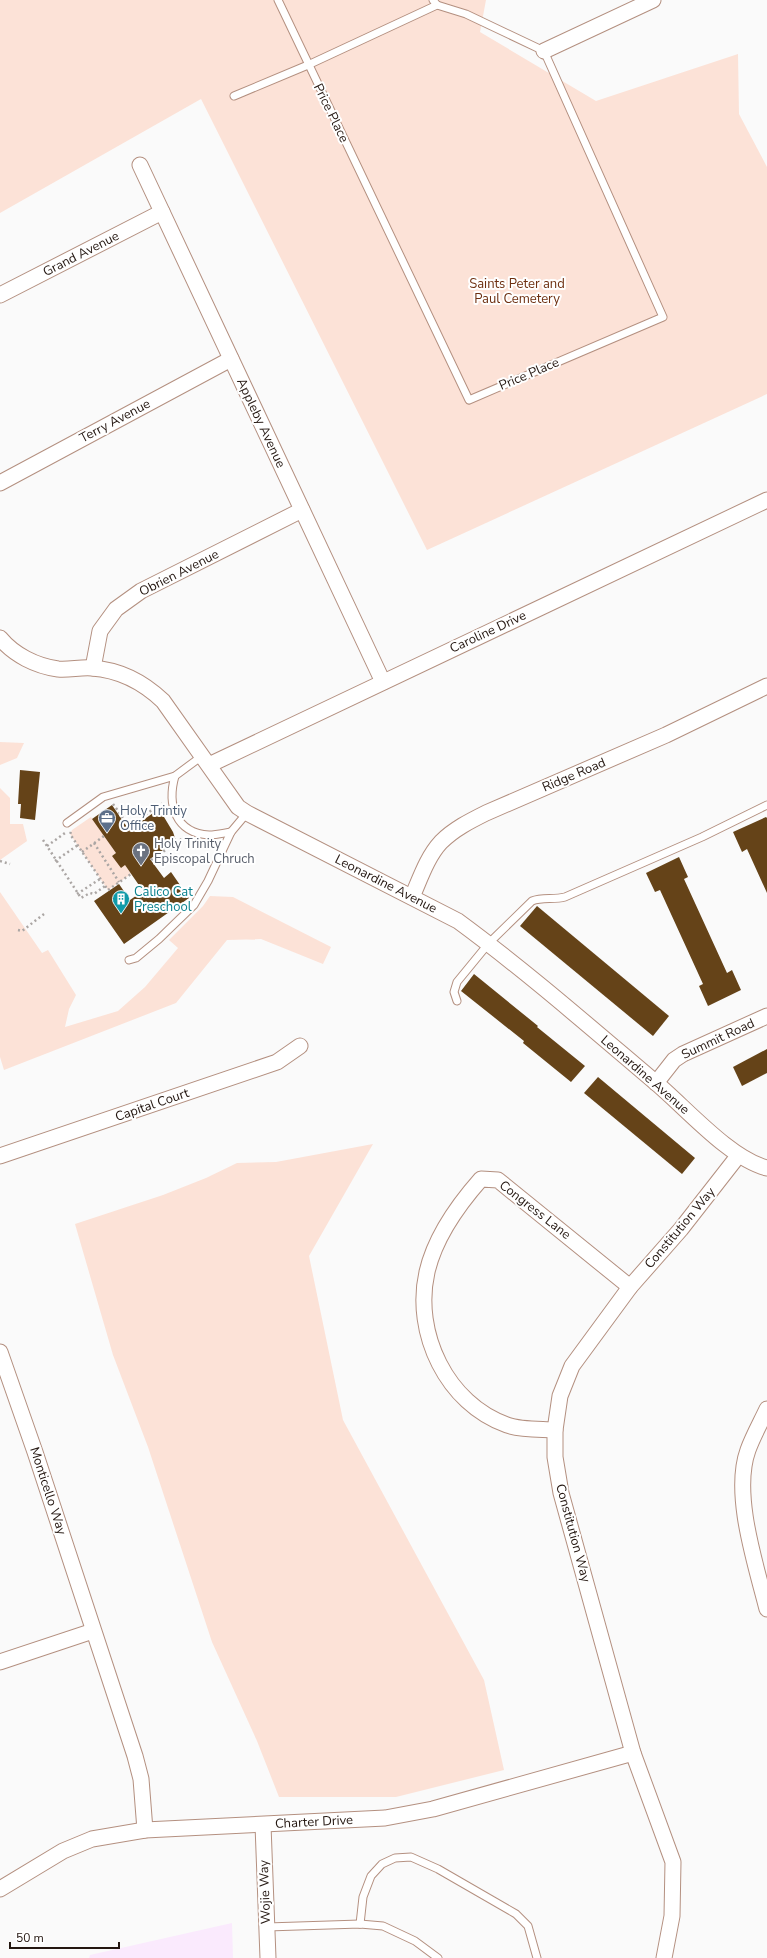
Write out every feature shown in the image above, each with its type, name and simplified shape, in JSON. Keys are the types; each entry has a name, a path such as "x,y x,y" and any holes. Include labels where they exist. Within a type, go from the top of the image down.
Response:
{"street":[{"path":"544,51 653,0"},
{"name":"Appleby Avenue","path":"140,165 382,682"},
{"name":"Grand Avenue","path":"0,295 162,212"},
{"name":"Terry Avenue","path":"0,483 231,359"},
{"name":"Caroline Drive","path":"206,760 382,682 767,500"},
{"name":"Obrien Avenue","path":"93,668 100,631 116,609 141,591 302,510"},
{"name":"Leonardine Avenue","path":"0,638 24,658 38,665 59,669 93,668 129,676 148,687 163,701 234,801 247,813 458,921 489,943 656,1083 738,1156 767,1168"},
{"name":"Ridge Road","path":"412,897 423,870 441,843 460,827 486,813 666,735 767,686"},
{"name":"Summit Road","path":"656,1083 674,1060 683,1054 767,1016"},
{"name":"Capital Court","path":"0,1156 277,1062 300,1046"},
{"name":"Constitution Way","path":"664,1958 672,1916 673,1862 633,1753 561,1493 555,1458 555,1430 560,1396 572,1366 630,1287 681,1229 738,1156"},
{"name":"Congress Lane","path":"555,1430 507,1426 474,1409 444,1375 431,1344 423,1308 427,1272 440,1236 481,1178 498,1180 630,1287"},
{"name":"Monticello Way","path":"0,1352 36,1452 141,1779 145,1830"},
{"path":"767,1408 747,1451 743,1481 746,1521 764,1585 767,1609"},
{"path":"0,1662 93,1631"},
{"name":"Charter Drive","path":"0,1889 63,1851 92,1839 145,1830 386,1818 433,1809 633,1753"},
{"name":"Wojie Way","path":"263,1825 268,1958"}],"lane":[{"path":"278,0 308,65"},
{"path":"234,96 308,65 435,3 466,14 544,51"},
{"name":"Price Place","path":"308,65 469,400 663,317 544,51"},
{"path":"67,823 103,797 175,776 206,760"},
{"path":"175,776 171,797 174,812 186,827 193,831 207,835 231,832"},
{"path":"457,1001 454,992 457,982 489,943 532,901 537,899 558,899 565,897 702,838 767,805"},
{"path":"129,960 136,958 159,939 194,904 208,881 231,832 247,813"},
{"path":"360,1924 363,1897 371,1876 382,1864 395,1858 411,1857 438,1869 516,1914 528,1926 537,1958"},
{"path":"267,1927 360,1924 383,1926 416,1941 438,1958"}],"path":[{"path":"107,806 112,803 128,826 171,797"},
{"path":"47,846 68,831 71,831 82,852 108,890 131,874"},
{"path":"151,860 193,831"},
{"path":"82,852 104,836"},
{"path":"43,840 82,898 90,893 94,894 105,886"},
{"path":"94,843 120,882"},
{"path":"56,861 78,845"},
{"path":"0,861 10,864"},
{"path":"78,894 100,879"},
{"path":"18,930 22,931 44,914"}],"shaded area":[{"path":"232,1923 233,1958 89,1958 90,1955"}],"green space":[{"name":"Saints Peter and Paul Cemetery","path":"0,0 486,0 480,32 596,101 738,54 739,114 767,167 767,394 427,550 201,99 0,213"},
{"path":"0,742 24,743 17,758 0,765"},
{"path":"0,788 10,798 10,824 23,824 27,841 0,860"},
{"path":"91,817 116,853 112,856 125,865 131,874 108,890 70,834 72,830"},
{"path":"0,892 42,953 48,950 76,995 69,1009 65,1027 118,1011 145,987 178,948 169,940 203,906 210,896 233,897 331,947 323,964 261,939 227,940 176,1003 4,1070 0,1057"},
{"path":"373,1144 309,1256 343,1420 484,1680 504,1770 396,1797 279,1797 257,1741 212,1642 148,1447 113,1355 75,1224 163,1195 206,1178 237,1163 276,1162"}],"building":[{"path":"20,770 40,772 35,820 20,818 21,804 18,804"},
{"name":"Holy Trinity Episcopal Chruch","path":"112,805 129,830 156,811 164,817 173,832 176,841 150,859 164,878 171,872 189,898 124,944 94,901 119,884 130,900 143,891 125,865 121,868 112,856 116,853 92,819"},
{"path":"766,817 767,893 747,849 742,852 733,832"},
{"path":"679,857 688,877 684,879 727,973 732,970 741,990 708,1006 699,986 703,984 660,890 655,892 646,873"},
{"path":"537,906 669,1016 653,1036 520,926"},
{"path":"474,974 585,1066 571,1082 523,1043 524,1041 461,991"},
{"path":"767,1049 767,1073 742,1086 733,1067"},
{"path":"598,1077 695,1158 682,1174 584,1093"}],"place":[{"name":"Holy Trintiy Office","path":"107,833"},
{"name":"Holy Trinity Episcopal Chruch","path":"141,866"},
{"name":"Calico Cat Preschool","path":"121,914"}]}
